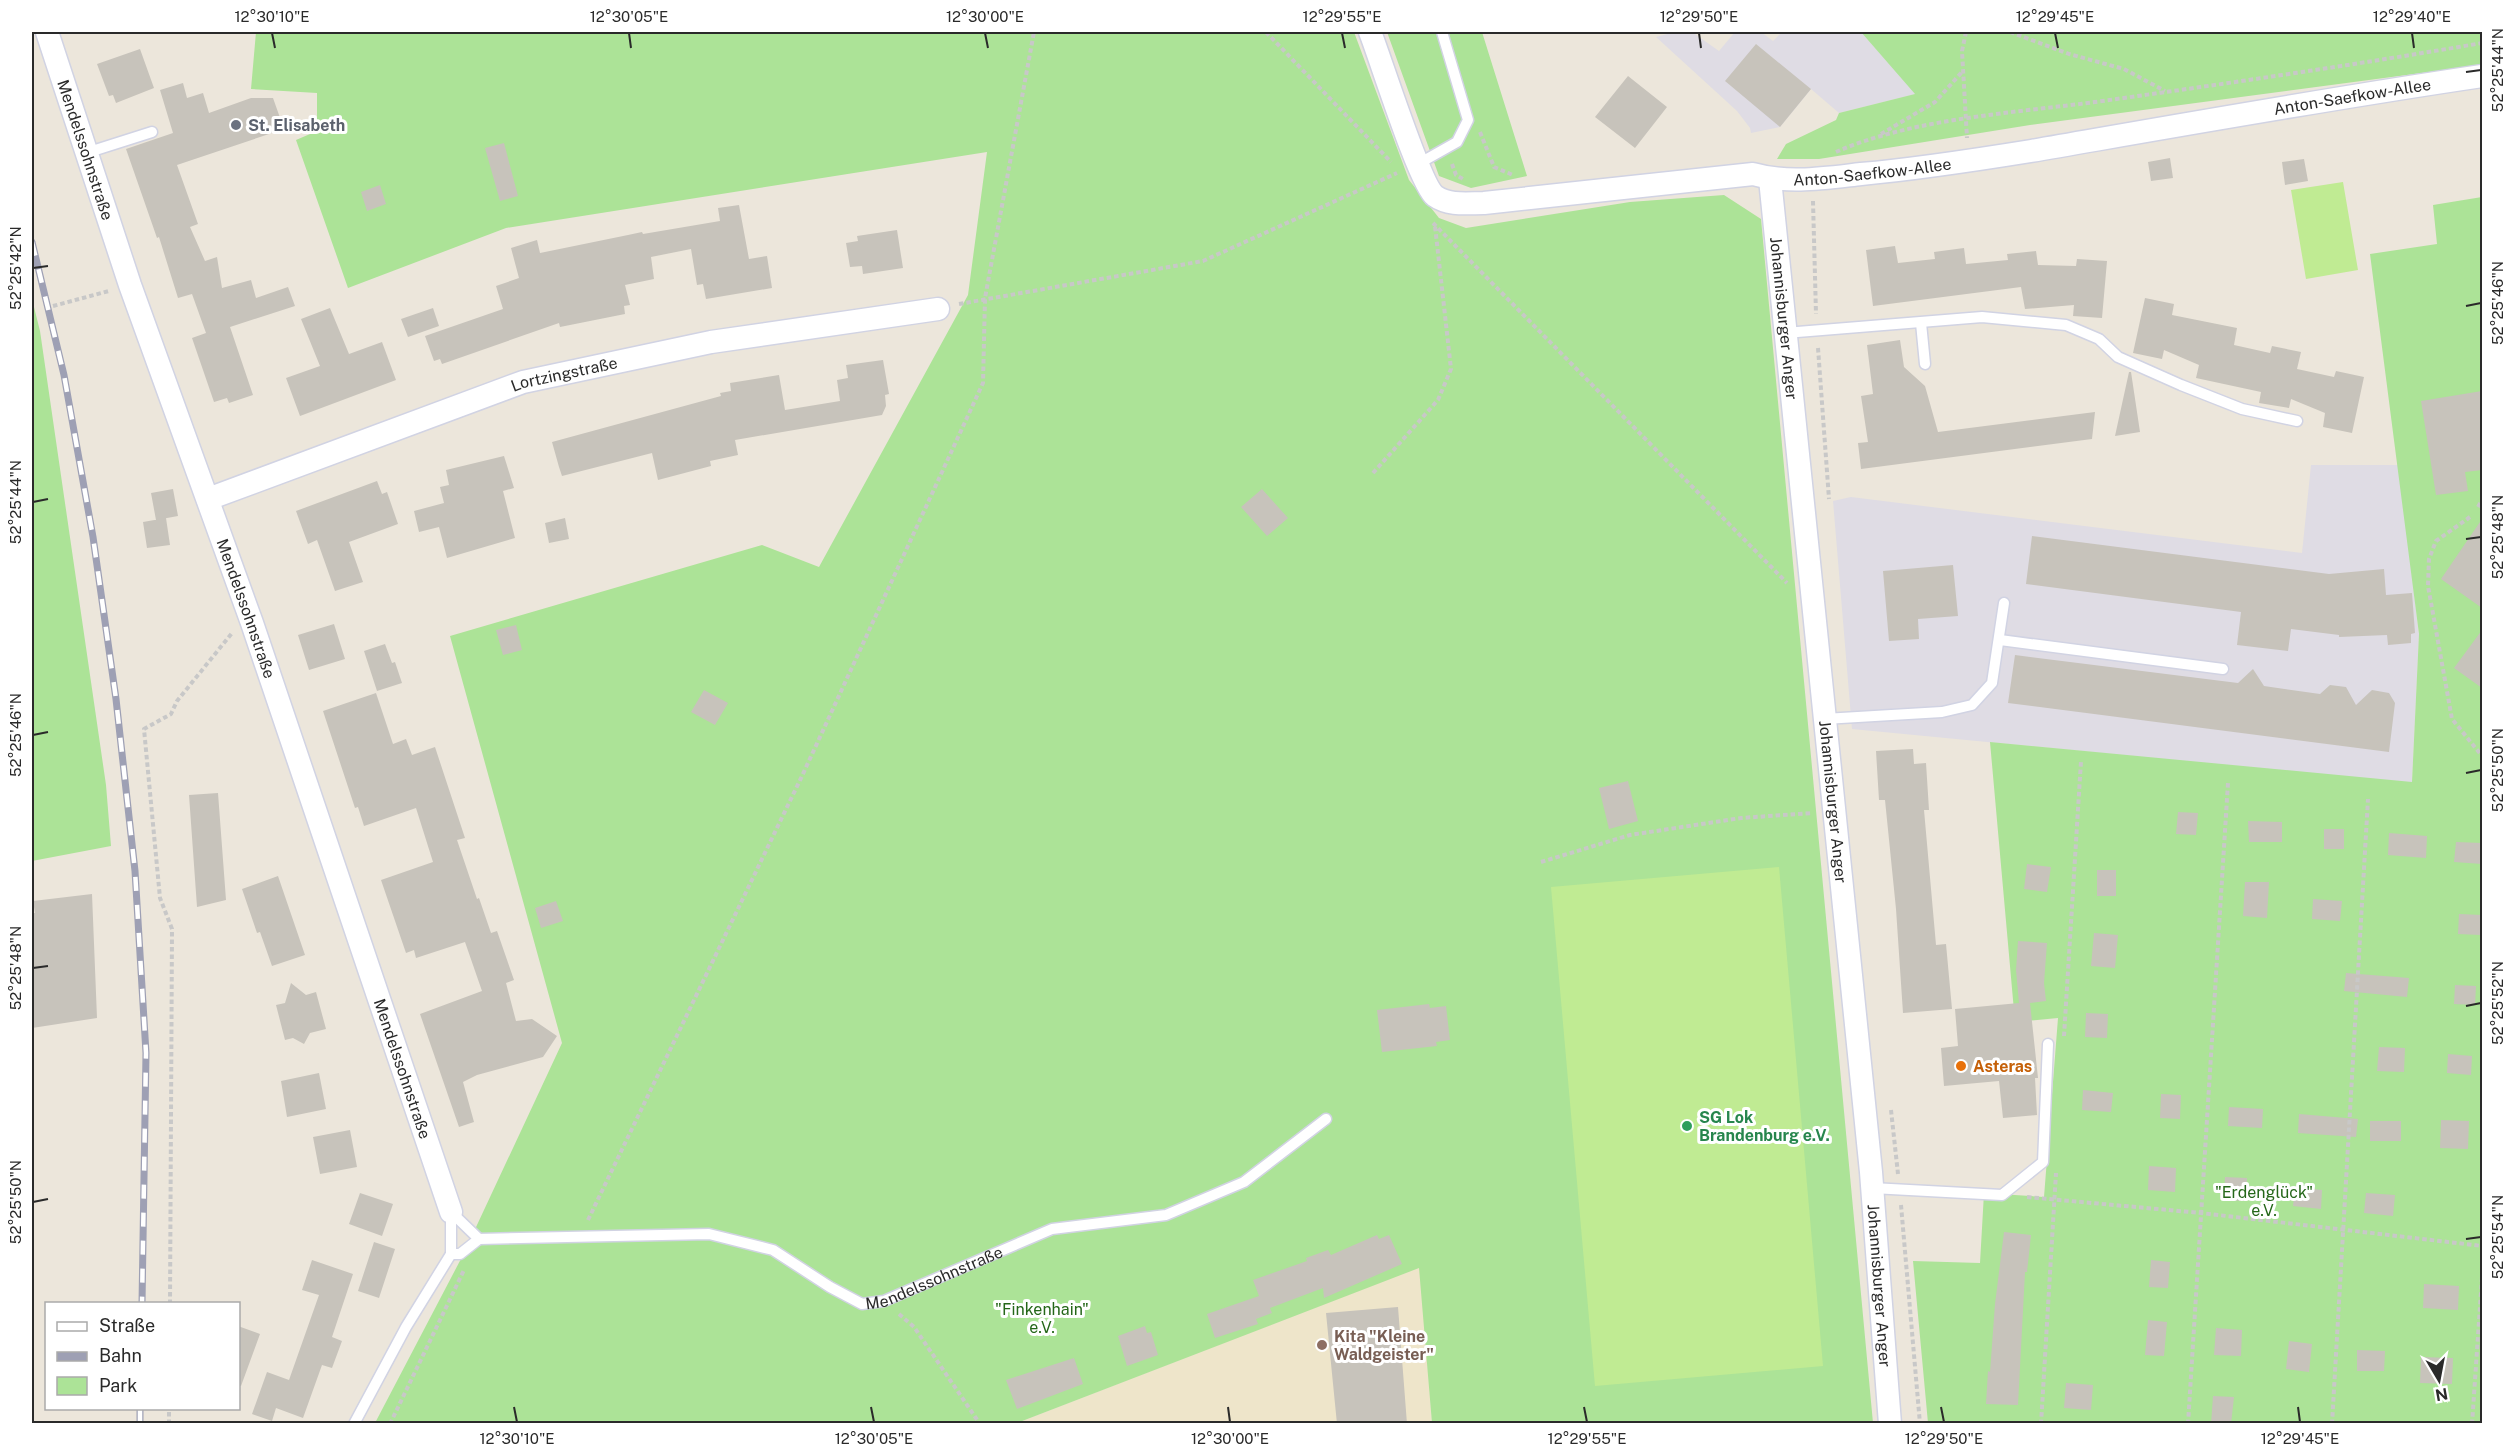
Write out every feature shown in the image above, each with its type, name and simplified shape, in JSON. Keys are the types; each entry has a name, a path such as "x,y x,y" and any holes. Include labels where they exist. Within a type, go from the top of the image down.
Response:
{"street":[{"name":"Mendelssohnstraße","path":"47,32 130,285 252,623 451,1212"},
{"name":"Anton-Saefkow-Allee","path":"1371,32 1418,164 1433,195 1450,203 1484,203 1753,174 1770,179 1813,179 1969,161 2482,76"},
{"name":"Johannisburger Anger","path":"1770,179 1872,1188 1890,1424"},
{"name":"Lortzingstraße","path":"208,499 524,382 711,342 938,309"}],"lane":[{"path":"1418,164 1457,142 1468,120 1442,32"},
{"path":"86,153 152,132"},
{"path":"1785,333 1982,317 2066,325 2099,339 2118,357 2181,385 2242,409 2297,421"},
{"path":"1921,323 1925,364"},
{"path":"1824,719 1942,712 1972,705 1992,683 2004,603"},
{"path":"2000,640 2223,669"},
{"path":"1872,1188 2002,1195 2043,1162 2048,1044"},
{"name":"Mendelssohnstraße","path":"451,1212 479,1239 709,1234 773,1250 830,1287 862,1304 884,1301 1052,1228 1166,1215 1244,1182 1326,1119"},
{"path":"354,1424 406,1327 451,1254 451,1212"},
{"path":"451,1254 460,1254 479,1239"}],"path":[{"path":"580,1236 802,777 983,383 985,298 1034,32"},
{"path":"938,309 985,298 1203,261 1400,172 1266,32"},
{"path":"1966,32 1962,51 1962,71 1969,161"},
{"path":"2010,32 2069,54 2124,69 2166,92"},
{"path":"1833,153 1878,136 1966,119 2166,92 2482,43"},
{"path":"1878,136 1935,102 1962,71"},
{"path":"1477,123 1494,167 1515,176"},
{"path":"1450,159 1456,175 1464,180"},
{"path":"1813,192 1816,330 1829,500"},
{"path":"1429,217 1435,226 1813,609"},
{"path":"1373,473 1438,400 1451,369 1435,226"},
{"path":"53,306 130,285"},
{"path":"2478,507 2482,500"},
{"path":"2470,517 2436,541 2429,559 2428,586 2452,719 2482,756"},
{"path":"170,1302 172,929 160,898 144,729 171,714 177,701 232,633 252,623"},
{"path":"2188,1424 2228,783"},
{"path":"2332,1424 2368,800"},
{"path":"1540,862 1630,835 1741,818 1834,812"},
{"path":"1890,1104 1900,1189 1920,1424"},
{"path":"2002,1195 2201,1213 2482,1246"},
{"path":"390,1424 479,1239"},
{"path":"2472,1424 2482,1277"},
{"path":"884,1301 914,1327 980,1424"}],"shaded area":[{"path":"1675,32 1692,32 1719,51 1735,32 1761,32 1773,41 1782,32 1861,32 1916,94 1839,113 1811,89 1780,127 1751,133 1750,128 1737,111 1656,37"},
{"path":"2311,465 2399,465 2419,635 2412,783 1852,729 1833,501 1851,497 2302,553"},
{"name":"Kita \"Kleine Waldgeister\"","path":"1420,1267 1432,1423 1017,1423"}],"green space":[{"name":"\"Finkenhain\" e.V.","path":"256,32 1354,32 1409,180 1439,218 1466,228 1630,202 1724,195 1761,219 1873,1423 1432,1423 1419,1268 1017,1423 375,1423 463,1255 562,1043 450,636 762,545 819,567 968,295 987,152 506,228 348,288 296,140 317,131 317,93 251,89"},
{"path":"1387,32 1482,32 1527,176 1471,188 1439,176"},
{"path":"1861,32 2482,32 2482,65 2030,125 1819,159 1777,159 1786,144 1836,120 1839,113 1915,94"},
{"path":"2343,182 2358,270 2306,279 2291,190"},
{"name":"\"Erdenglück\" e.V.","path":"2482,197 2482,1423 1928,1423 1913,1261 1980,1263 1984,1193 2044,1197 2058,1018 2015,1022 1990,742 2412,782 2419,634 2370,254 2437,244 2433,205"},
{"path":"32,299 40,331 106,785 111,846 32,861"},
{"name":"SG Lok Brandenburg e.V.","path":"1779,867 1823,1366 1595,1386 1551,887"}],"building":[{"path":"1756,44 1811,89 1780,127 1725,81"},
{"path":"140,49 154,88 116,103 113,95 109,96 97,64"},
{"path":"1628,76 1667,107 1635,148 1595,117"},
{"path":"183,83 187,98 203,93 209,113 251,98 273,98 284,129 177,165 198,224 190,227 205,261 217,257 222,288 251,280 256,298 288,287 295,306 230,327 253,395 229,403 227,398 214,402 192,338 206,333 192,294 178,298 159,237 157,238 126,149 173,133 160,90"},
{"path":"504,143 518,196 500,201 485,148"},
{"path":"2170,158 2173,178 2151,181 2148,162"},
{"path":"2304,159 2308,181 2285,185 2282,162"},
{"path":"380,185 386,204 367,211 361,192"},
{"path":"739,205 749,259 767,256 772,288 706,299 703,284 697,285 691,249 651,257 654,279 625,285 630,305 624,306 625,314 560,327 559,323 442,364 440,359 434,361 425,336 503,309 496,286 519,278 511,248 537,240 540,253 642,232 643,234 720,221 718,208"},
{"path":"897,230 903,268 863,274 862,266 850,267 846,243 858,241 857,236"},
{"path":"1895,246 1898,263 1935,259 1934,252 1964,248 1966,264 2008,260 2007,254 2036,251 2038,265 2076,266 2077,259 2107,261 2102,318 2073,316 2074,305 2025,309 2021,287 1873,306 1866,250"},
{"path":"2145,298 2174,304 2172,315 2237,328 2234,345 2270,353 2272,346 2301,352 2297,369 2334,377 2336,371 2364,377 2352,433 2323,427 2325,413 2291,399 2289,408 2259,403 2261,392 2196,378 2199,365 2164,350 2162,359 2133,353"},
{"path":"330,308 349,354 382,342 396,380 300,416 286,378 320,366 301,319"},
{"path":"433,308 439,326 408,337 401,319"},
{"path":"1900,340 1904,367 1925,386 1938,432 2095,412 2092,439 1861,469 1858,443 1868,442 1861,396 1873,394 1867,345"},
{"path":"883,360 889,394 885,395 886,406 882,415 735,440 738,455 710,461 711,466 658,480 652,453 562,476 552,442 721,396 720,393 731,391 730,383 779,375 785,410 840,401 837,380 848,378 846,365"},
{"path":"2129,372 2131,372 2140,432 2115,436"},
{"path":"2482,391 2482,470 2465,472 2468,491 2436,495 2421,401"},
{"path":"504,456 514,488 503,491 515,538 447,558 439,527 419,532 414,511 444,503 440,487 449,485 446,470"},
{"path":"377,481 382,494 387,492 398,524 349,542 363,582 335,591 317,540 308,544 296,511"},
{"path":"173,489 178,516 156,520 151,493"},
{"path":"1262,489 1288,518 1267,536 1241,507"},
{"path":"166,518 170,545 147,548 143,522"},
{"path":"565,518 569,539 549,543 545,523"},
{"path":"2482,519 2482,608 2441,579"},
{"path":"2032,536 2329,574 2384,569 2386,595 2412,593 2415,633 2411,634 2411,643 2388,645 2387,635 2339,637 2339,635 2291,629 2288,651 2237,645 2241,612 2026,584"},
{"path":"1953,565 1958,616 1918,619 1919,639 1889,641 1883,571"},
{"path":"334,624 345,659 309,670 298,635"},
{"path":"516,625 522,650 503,655 496,630"},
{"path":"2482,630 2482,688 2454,668"},
{"path":"385,644 392,663 395,662 402,683 377,691 364,651"},
{"path":"2015,655 2238,683 2253,669 2264,686 2320,694 2330,685 2346,687 2356,705 2372,690 2389,693 2395,703 2389,752 2008,703"},
{"path":"704,690 728,703 715,725 691,712"},
{"path":"376,693 393,744 406,739 412,755 435,747 465,838 457,840 477,899 479,898 491,933 497,931 514,980 506,983 516,1021 532,1019 557,1036 543,1057 477,1075 463,1082 474,1122 459,1127 420,1014 482,991 465,942 416,958 414,950 406,953 381,880 433,862 416,808 364,826 358,807 355,808 323,711"},
{"path":"1913,749 1914,764 1926,763 1929,810 1924,810 1936,945 1946,944 1952,1009 1903,1013 1885,800 1879,800 1876,751"},
{"path":"1628,781 1638,821 1609,829 1599,788"},
{"path":"218,793 226,900 197,907 189,795"},
{"path":"2178,812 2198,813 2196,835 2176,834"},
{"path":"2248,821 2282,822 2282,842 2249,842"},
{"path":"2324,829 2344,829 2344,849 2324,849"},
{"path":"2389,833 2427,836 2426,858 2388,855"},
{"path":"2456,842 2482,843 2482,864 2454,862"},
{"path":"2027,864 2051,867 2047,892 2024,889"},
{"path":"2097,870 2116,870 2116,896 2097,896"},
{"path":"278,876 305,955 272,966 260,932 257,933 242,889"},
{"path":"2245,882 2269,882 2267,918 2243,916"},
{"path":"92,894 97,1018 32,1028 32,913 35,913 33,901"},
{"path":"2313,899 2342,901 2340,921 2312,919"},
{"path":"556,901 563,921 541,928 535,908"},
{"path":"2459,914 2482,915 2481,935 2458,934"},
{"path":"2094,933 2118,935 2115,968 2091,966"},
{"path":"2018,941 2047,943 2044,983 2046,1001 2030,1003 2038,1078 2035,1078 2037,1115 2003,1118 1999,1081 1944,1086 1941,1048 1958,1046 1955,1009 2019,1003 2016,970"},
{"path":"2346,973 2409,978 2407,997 2344,991"},
{"path":"291,983 306,995 316,992 326,1029 310,1033 304,1044 293,1038 285,1040 276,1005 285,1003"},
{"path":"2455,985 2476,986 2475,1005 2454,1004"},
{"path":"1429,1004 1430,1008 1446,1006 1450,1040 1436,1042 1437,1046 1382,1052 1377,1010"},
{"path":"2086,1013 2108,1014 2107,1038 2085,1037"},
{"path":"2379,1047 2405,1048 2404,1072 2377,1071"},
{"path":"2448,1054 2472,1056 2471,1075 2447,1073"},
{"path":"319,1073 326,1109 287,1117 281,1081"},
{"path":"2083,1090 2113,1093 2111,1112 2082,1110"},
{"path":"2161,1094 2181,1095 2180,1119 2160,1118"},
{"path":"2229,1107 2263,1109 2262,1128 2228,1126"},
{"path":"2299,1114 2358,1119 2356,1137 2298,1133"},
{"path":"2441,1120 2469,1121 2468,1149 2440,1148"},
{"path":"2370,1121 2401,1121 2401,1141 2370,1141"},
{"path":"350,1130 357,1167 320,1174 313,1137"},
{"path":"2149,1166 2176,1168 2175,1192 2148,1190"},
{"path":"2225,1177 2247,1178 2246,1201 2224,1200"},
{"path":"2295,1187 2322,1190 2321,1209 2293,1206"},
{"path":"360,1193 393,1204 382,1236 349,1224"},
{"path":"2366,1193 2395,1195 2393,1216 2364,1213"},
{"path":"2004,1232 2031,1235 2027,1272 2025,1272 2018,1405 1986,1404"},
{"path":"1377,1235 1379,1239 1389,1235 1402,1264 1324,1298 1323,1288 1270,1308 1272,1313 1256,1319 1258,1324 1215,1338 1207,1314 1259,1296 1253,1280 1307,1261 1306,1258 1328,1250 1331,1255"},
{"path":"374,1242 395,1249 379,1298 358,1291"},
{"path":"312,1260 353,1274 332,1337 342,1341 332,1368 322,1365 303,1418 276,1408 272,1421 252,1414 267,1372 289,1380 319,1295 302,1290"},
{"path":"2151,1260 2170,1262 2168,1288 2149,1287"},
{"path":"2424,1284 2459,1286 2458,1310 2423,1308"},
{"path":"1398,1307 1407,1424 1337,1424 1326,1313"},
{"path":"2148,1320 2167,1322 2164,1356 2145,1355"},
{"path":"1145,1326 1147,1333 1151,1332 1158,1355 1127,1366 1118,1336"},
{"path":"240,1327 260,1334 240,1386"},
{"path":"2216,1328 2242,1330 2241,1356 2214,1355"},
{"path":"2289,1341 2312,1344 2309,1372 2286,1369"},
{"path":"2357,1350 2385,1351 2384,1371 2357,1371"},
{"path":"2421,1357 2453,1358 2452,1384 2420,1383"},
{"path":"1074,1358 1083,1384 1017,1409 1006,1380"},
{"path":"2066,1383 2093,1385 2091,1410 2064,1408"},
{"path":"2213,1396 2234,1397 2231,1424 2211,1424"}],"railway":[{"path":"32,242 64,375 93,537 116,699 135,871 146,1053 142,1302"},
{"path":"140,1410 140,1424"}],"place":[{"name":"St. Elisabeth","path":"236,125"},
{"name":"Asteras","path":"1961,1066"},
{"name":"SG Lok Brandenburg e.V.","path":"1687,1126"},
{"name":"Kita \"Kleine Waldgeister\"","path":"1322,1345"}]}
